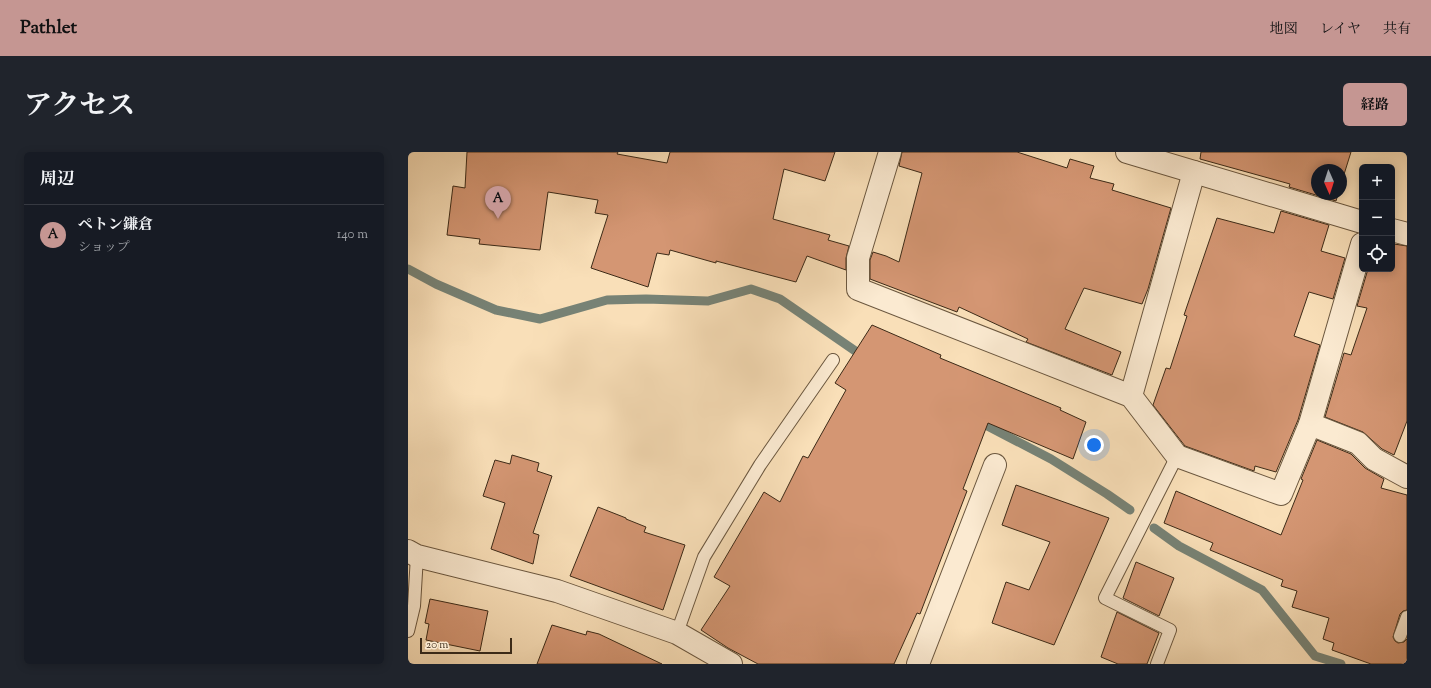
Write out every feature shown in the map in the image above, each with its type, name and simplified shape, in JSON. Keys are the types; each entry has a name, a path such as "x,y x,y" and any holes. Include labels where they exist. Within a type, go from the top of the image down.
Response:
{"street":[{"path":"890,152 858,258 858,289 1131,396 1177,456 1281,494 1310,424 1359,254"},
{"path":"1127,152 1187,164 1359,221"},
{"path":"1131,396 1187,164"},
{"path":"1395,231 1407,234"},
{"path":"1310,424 1358,443 1374,459 1407,477"},
{"path":"918,664 995,465"},
{"path":"412,553 558,591 677,633 731,664"}],"lane":[{"path":"677,633 704,558 760,465 833,360"},
{"path":"1157,664 1170,630 1105,598 1177,456"},
{"path":"408,631 414,606 412,553"},
{"path":"1400,636 1407,617"}],"building":[{"path":"467,152 618,152 617,154 667,163 670,152 835,152 825,181 784,169 773,219 830,235 828,240 849,246 846,258 846,270 807,256 796,282 716,261 716,263 670,250 669,255 657,253 648,287 591,268 608,215 595,213 598,200 548,192 540,250 479,244 480,239 447,235 453,186 465,188"},
{"path":"902,152 1017,152 1067,168 1070,159 1094,166 1090,178 1114,184 1112,190 1171,208 1148,289 1142,304 1084,288 1065,329 1121,352 1112,375 1026,342 1028,339 959,307 957,312 870,279 870,260 873,252 899,262 922,173 899,166"},
{"path":"1201,152 1351,152 1347,165 1311,164 1311,194 1289,187 1290,184 1200,159"},
{"path":"1281,211 1329,225 1321,251 1345,258 1333,299 1309,292 1294,336 1320,345 1298,420 1276,472 1255,466 1254,471 1185,446 1153,405 1166,368 1170,369 1187,316 1184,315 1217,218 1274,233"},
{"path":"1395,244 1407,246 1407,421 1394,455 1382,449 1363,432 1325,417 1344,353 1351,355 1367,308 1357,306 1367,272 1395,272"},
{"path":"872,325 941,355 940,358 1061,408 1060,410 1086,422 1073,459 988,423 963,489 967,491 920,614 917,613 894,664 758,664 728,648 701,630 730,586 714,577 764,492 780,502 803,456 808,458 846,390 835,383"},
{"path":"1317,440 1351,454 1365,468 1384,479 1381,488 1407,495 1407,610 1400,614 1393,637 1398,643 1404,642 1407,639 1407,664 1371,664 1332,650 1334,643 1323,639 1329,618 1292,607 1297,591 1281,586 1283,580 1210,550 1213,543 1164,523 1176,491 1281,535"},
{"path":"512,455 539,463 537,471 552,476 533,533 539,535 533,564 491,549 505,503 483,496 495,460 510,464"},
{"path":"1016,485 1109,518 1054,645 992,623 1006,582 1029,590 1050,542 1002,525"},
{"path":"598,507 646,527 644,532 685,545 663,610 570,576"},
{"path":"1136,562 1174,578 1159,616 1123,598"},
{"path":"430,599 488,611 480,651 426,640 429,624 425,623"},
{"path":"1117,612 1159,633 1147,664 1118,664 1101,657"},
{"path":"552,625 586,635 587,631 599,634 662,664 537,664"}],"waterway":[{"path":"408,269 436,284 496,310 540,319 607,300 646,299 708,301 751,289 780,299 864,357"},
{"path":"976,420 1051,459 1130,510"},
{"path":"1154,528 1179,546 1262,590 1315,656 1341,664"}],"place":[{"name":"ペトン鎌倉","path":"498,219"}]}
